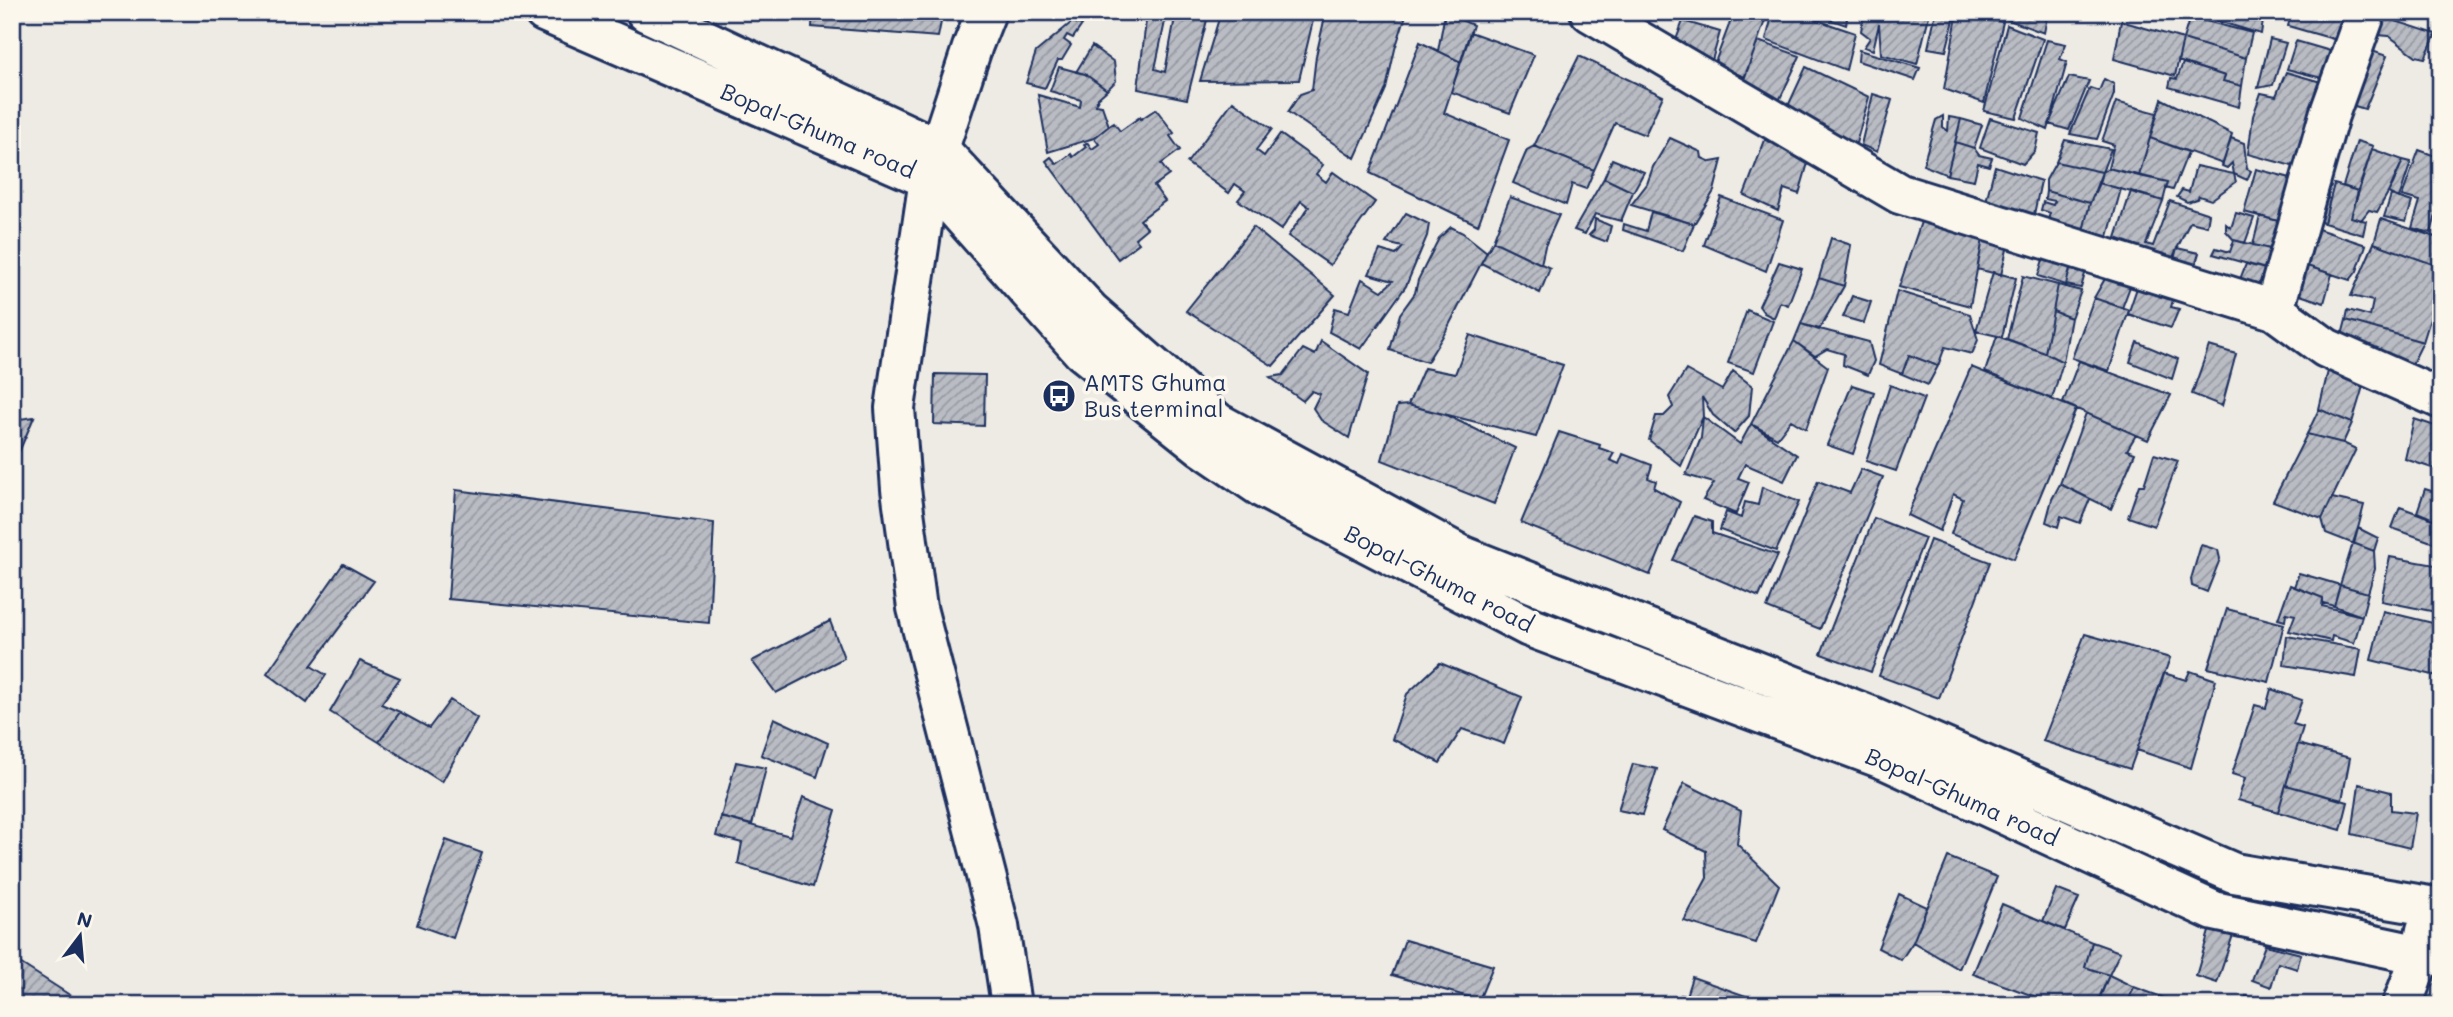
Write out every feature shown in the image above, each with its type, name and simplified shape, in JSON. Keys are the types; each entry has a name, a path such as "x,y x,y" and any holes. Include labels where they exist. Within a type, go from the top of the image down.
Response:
{"street":[{"name":"Bopal-Ghuma road","path":"544,12 934,164 1082,351 1210,435 1264,489 1529,627 1888,761 2214,911 2431,955"},
{"path":"646,12 934,164"},
{"path":"986,12 934,164 895,408 901,489 917,608 999,926 1011,1005"},
{"path":"1590,12 1899,194 2274,310 2326,348 2441,399"},
{"path":"2274,310 2329,115 2366,12"},
{"path":"1210,435 1463,556 1871,716 2234,873 2435,908 2431,955 2402,1005"}],"building":[{"path":"182,12 250,12 250,15"},
{"path":"813,12 943,12 938,37 812,27"},
{"path":"1147,12 1167,12 1155,69 1165,72 1176,12 1209,12 1187,99 1138,89"},
{"path":"1221,12 1315,12 1299,80 1200,81"},
{"path":"1326,12 1407,12 1386,89 1355,158 1288,112 1300,94 1312,90"},
{"path":"1734,12 1768,12 1745,77 1714,65"},
{"path":"1773,12 1794,12 1855,33 1846,70 1766,40"},
{"path":"1809,12 1848,12 1846,25"},
{"path":"1864,12 1930,12 1917,64 1881,54 1879,24 1873,50 1864,47 1870,38 1861,31"},
{"path":"1936,12 1956,12 1946,51 1928,48"},
{"path":"1987,12 2048,12 2044,33"},
{"path":"2213,12 2233,12 2263,21 2261,34 2211,19"},
{"path":"2292,12 2325,12 2356,22 2344,42 2288,26"},
{"path":"1445,13 1473,25 1461,62 1438,51"},
{"path":"2374,14 2436,34 2425,58 2416,56 2389,36 2367,34"},
{"path":"1957,16 2003,22 1984,103 1944,89"},
{"path":"2190,17 2252,33 2246,58 2183,39"},
{"path":"1683,21 1720,32 1709,71 1673,48"},
{"path":"2121,21 2183,39 2175,76 2114,59"},
{"path":"1072,22 1082,25 1073,38 1067,35 1064,40 1071,45 1062,60 1058,60 1045,88 1026,83 1036,52"},
{"path":"2007,25 2043,39 2016,118 1984,111"},
{"path":"1470,32 1534,55 1510,113 1451,92"},
{"path":"2183,39 2246,58 2242,86 2223,81 2225,76 2178,61"},
{"path":"2270,39 2286,43 2273,85 2258,88"},
{"path":"2047,40 2066,44 2060,59 2067,62 2048,130 2022,118"},
{"path":"1758,41 1800,56 1778,103 1741,86"},
{"path":"2296,41 2344,55 2337,82 2287,69"},
{"path":"1420,42 1461,62 1444,113 1509,140 1478,225 1370,173"},
{"path":"1092,46 1114,62 1116,81 1107,90 1085,74 1076,72"},
{"path":"2360,47 2387,56 2365,109 2341,102"},
{"path":"1859,50 1920,68 1915,80 1858,61"},
{"path":"1579,56 1663,96 1645,135 1615,123 1594,170 1534,146"},
{"path":"2183,63 2225,76 2223,81 2242,86 2239,107 2169,87 2171,78 2177,79"},
{"path":"1059,67 1085,74 1107,90 1095,105 1102,106 1109,126 1094,138 1048,152 1038,95 1080,107 1081,100 1050,91"},
{"path":"1806,67 1869,97 1855,147 1783,117"},
{"path":"2286,72 2335,86 2307,170 2248,154 2253,116 2261,93 2276,96"},
{"path":"2069,77 2089,81 2069,130 2049,124"},
{"path":"2104,79 2114,84 2114,94 2097,139 2070,134 2090,88 2099,91"},
{"path":"1873,94 1892,100 1877,152 1861,145"},
{"path":"2162,99 2232,134 2223,164 2150,138"},
{"path":"1233,101 1272,129 1256,150 1264,156 1280,134 1323,165 1316,174 1326,182 1333,172 1375,202 1330,265 1288,236 1309,207 1301,201 1281,230 1238,200 1245,191 1235,184 1229,193 1187,163"},
{"path":"2116,102 2157,113 2139,176 2108,168 2114,145 2102,141"},
{"path":"1156,109 1174,133 1170,136 1180,150 1161,164 1169,175 1154,186 1165,201 1140,220 1147,228 1135,238 1139,243 1118,259 1046,161 1051,157 1057,164 1071,154 1073,157 1086,147 1084,145 1087,142 1092,149 1099,144 1094,138 1109,126 1114,123 1120,131"},
{"path":"1943,116 1943,127 1948,131 1949,117 1961,119 1947,175 1923,165 1936,120"},
{"path":"1990,118 2039,133 2035,151 2023,164 1980,148"},
{"path":"1961,119 1982,125 1974,148 1955,142"},
{"path":"1767,135 1810,156 1799,194 1784,189 1778,211 1744,195"},
{"path":"1670,138 1701,152 1702,158 1711,162 1722,160 1714,191 1694,224 1631,205 1647,184 1653,167"},
{"path":"2150,138 2188,152 2173,190 2166,188 2168,182 2139,176"},
{"path":"2231,138 2244,143 2247,169 2251,171 2247,180 2234,174 2232,163 2227,168 2222,166"},
{"path":"2065,140 2111,149 2102,172 2056,162"},
{"path":"2357,141 2373,146 2358,191 2343,186"},
{"path":"1955,142 1974,148 1979,155 1992,158 1989,166 1978,163 1974,180 1947,175"},
{"path":"1534,146 1594,170 1586,189 1572,184 1566,205 1513,183 1527,150"},
{"path":"2372,149 2403,160 2377,212 2369,210 2361,220 2351,217"},
{"path":"2419,150 2441,158 2441,197 2431,233 2412,228 2420,201 2402,196"},
{"path":"1612,159 1644,172 1633,192 1604,178"},
{"path":"2403,160 2411,162 2399,198 2388,193"},
{"path":"2056,162 2102,172 2090,203 2046,191 2046,180"},
{"path":"1995,166 2041,181 2032,224 1984,209"},
{"path":"2196,166 2234,174 2236,182 2211,200 2199,196 2187,202 2177,197 2182,190 2189,192"},
{"path":"2108,168 2168,182 2163,201 2099,183 2102,172"},
{"path":"2256,169 2306,182 2293,225 2244,212"},
{"path":"1604,178 1633,192 1621,221 1595,214 1585,234 1574,230"},
{"path":"2099,183 2121,189 2104,251 2080,243 2090,203"},
{"path":"2334,184 2358,191 2351,217 2366,221 2363,235 2324,223"},
{"path":"2046,191 2090,203 2080,243 2044,233 2050,213 2041,210 2043,202 2053,205 2055,201 2045,199"},
{"path":"2131,191 2163,201 2146,244 2153,246 2170,201 2209,214 2207,226 2190,222 2172,259 2116,238"},
{"path":"2311,193 2330,199 2324,223 2304,217"},
{"path":"2391,195 2412,202 2406,222 2384,217"},
{"path":"1510,197 1559,215 1545,246 1541,264 1493,241"},
{"path":"1721,197 1783,220 1766,271 1704,245"},
{"path":"1651,212 1694,224 1683,251 1623,230 1624,224 1646,231"},
{"path":"1406,213 1429,224 1427,236 1406,286 1361,349 1329,332 1335,308 1349,312 1362,279 1382,291 1393,281 1369,274 1380,250 1396,255 1403,247 1386,243"},
{"path":"2236,213 2254,218 2245,243 2234,240 2226,231 2226,224 2231,228"},
{"path":"2260,216 2293,225 2286,253 2253,245"},
{"path":"1595,219 1611,226 1607,242 1589,235 1594,230"},
{"path":"1922,219 1984,234 1970,306 1899,287"},
{"path":"2381,219 2441,239 2441,267 2374,243"},
{"path":"1253,227 1335,295 1273,366 1186,311"},
{"path":"1451,227 1487,252 1427,362 1390,350 1400,314 1415,293 1418,280 1439,238"},
{"path":"2315,228 2366,245 2357,271 2350,280 2304,265"},
{"path":"1984,234 2009,241 2001,275 1977,269"},
{"path":"1831,238 1851,245 1844,286 1819,278"},
{"path":"2234,240 2286,253 2280,273 2213,254 2216,248 2230,252"},
{"path":"1493,241 1550,268 1540,293 1481,263"},
{"path":"2374,243 2441,267 2441,284 2423,342 2346,320 2348,310 2370,316 2373,301 2351,296"},
{"path":"2177,248 2199,253 2191,279 2170,274"},
{"path":"2045,253 2071,264 2066,285 2038,276"},
{"path":"2073,258 2088,263 2081,288 2066,285"},
{"path":"1779,262 1802,269 1788,305 1780,302 1774,318 1764,313 1759,306"},
{"path":"2246,264 2280,273 2273,304 2235,292"},
{"path":"2307,266 2332,274 2324,303 2297,294"},
{"path":"2110,270 2134,276 2122,308 2094,298"},
{"path":"1993,272 2016,278 2002,337 1976,331"},
{"path":"2023,276 2058,285 2045,353 2007,339"},
{"path":"1819,278 1844,286 1819,330 1801,324"},
{"path":"2139,282 2175,293 2171,307 2179,309 2171,328 2128,314"},
{"path":"2058,285 2081,291 2071,318 2053,311"},
{"path":"1897,291 1970,314 1978,340 1972,354 1945,347 1938,366 1909,355 1902,374 1879,365"},
{"path":"1852,296 1871,302 1864,323 1843,317"},
{"path":"2094,298 2129,310 2109,371 2072,358"},
{"path":"1747,310 1773,321 1754,372 1728,363"},
{"path":"2053,311 2071,318 2063,362 2045,353"},
{"path":"2346,320 2423,342 2411,366 2340,343"},
{"path":"1801,324 1869,342 1874,361 1868,375 1843,365 1844,354 1827,349 1815,356 1794,341"},
{"path":"1470,335 1563,365 1536,437 1408,405 1424,368 1455,374"},
{"path":"1997,336 2063,362 2052,399 1985,372"},
{"path":"1321,341 1368,374 1349,438 1321,420 1313,408 1320,394 1312,391 1303,401 1270,377 1283,375 1303,349 1315,355"},
{"path":"1794,341 1828,367 1806,429 1791,420 1777,438 1751,424"},
{"path":"2137,342 2178,359 2172,379 2130,362"},
{"path":"2209,346 2236,354 2222,406 2192,394"},
{"path":"1909,355 1938,366 1928,385 1902,374"},
{"path":"2079,361 2171,395 2148,440 2063,403"},
{"path":"1971,367 2076,409 2014,559 1951,534 1963,499 1953,494 1940,531 1907,515"},
{"path":"1686,370 1722,390 1733,371 1752,386 1749,416 1734,433 1713,415 1702,397 1703,417 1681,466 1649,440 1656,416 1664,416 1673,407 1669,397"},
{"path":"2328,371 2364,383 2352,423 2319,409"},
{"path":"935,374 985,375 984,426 934,424"},
{"path":"1852,385 1874,392 1853,454 1827,445"},
{"path":"1890,385 1924,398 1896,471 1866,461"},
{"path":"1408,405 1446,415 1515,448 1494,504 1382,460 1397,406"},
{"path":"2319,409 2352,423 2343,443 2307,434"},
{"path":"2086,413 2136,435 2127,450 2135,453 2111,509 2060,484"},
{"path":"34,417 19,452 12,456 12,420"},
{"path":"1703,417 1740,444 1751,424 1797,455 1784,481 1745,464 1738,478 1749,482 1736,514 1703,500 1714,483 1686,475 1701,438"},
{"path":"2414,419 2441,428 2441,450 2435,469 2405,459"},
{"path":"1559,432 1600,445 1599,448 1614,453 1610,460 1619,464 1623,454 1652,465 1648,478 1656,481 1654,488 1680,502 1650,575 1521,523"},
{"path":"2307,434 2356,449 2322,519 2273,501"},
{"path":"2154,454 2178,461 2154,526 2128,517 2139,485 2144,485"},
{"path":"1861,469 1883,477 1820,629 1767,608 1818,481 1850,493"},
{"path":"2060,484 2090,499 2080,523 2061,516 2058,527 2046,522 2052,499"},
{"path":"1762,487 1799,502 1776,551 1720,530 1726,512 1741,518 1745,502 1758,505"},
{"path":"2425,489 2441,494 2441,522 2417,512"},
{"path":"456,490 714,523 709,623 448,599"},
{"path":"2332,498 2364,505 2354,544 2326,533 2322,519"},
{"path":"2400,507 2441,522 2440,545 2392,528"},
{"path":"1694,516 1712,522 1712,533 1778,555 1759,597 1673,560"},
{"path":"1874,518 1925,538 1871,672 1821,654"},
{"path":"2358,528 2378,538 2374,551 2353,543"},
{"path":"1930,540 1990,562 1939,698 1879,676"},
{"path":"2353,543 2374,551 2375,569 2368,593 2340,585"},
{"path":"2201,545 2218,550 2220,559 2207,592 2192,586 2191,579"},
{"path":"2390,557 2441,566 2441,613 2381,601"},
{"path":"343,564 374,581 311,666 326,675 307,703 267,673"},
{"path":"2299,573 2340,585 2334,606 2323,603 2323,598 2294,587"},
{"path":"2290,585 2323,598 2322,606 2362,616 2354,643 2332,636 2331,641 2289,631 2295,615 2286,613 2285,621 2278,619"},
{"path":"2340,585 2368,593 2362,616 2334,606"},
{"path":"2227,609 2284,624 2269,682 2208,668"},
{"path":"2383,611 2441,625 2441,677 2371,660"},
{"path":"830,621 844,658 776,693 752,661"},
{"path":"2085,634 2170,658 2130,769 2043,741"},
{"path":"2287,636 2361,649 2356,677 2284,665"},
{"path":"360,661 400,678 381,704 400,712 379,742 330,712"},
{"path":"1440,663 1522,697 1504,744 1462,729 1440,763 1392,739 1407,694"},
{"path":"2190,671 2216,680 2191,768 2137,750 2164,673 2186,680"},
{"path":"2271,689 2302,700 2293,724 2303,727 2278,812 2238,800 2245,778 2232,774 2255,705 2266,708"},
{"path":"450,700 477,718 442,782 379,742 400,712 429,728"},
{"path":"774,718 828,743 817,777 761,755"},
{"path":"2298,744 2350,758 2342,800 2286,785"},
{"path":"736,762 766,768 752,825 721,817"},
{"path":"1633,764 1657,769 1642,815 1618,810"},
{"path":"1684,783 1741,811 1737,844 1779,885 1756,943 1684,921 1707,878 1706,851 1662,830"},
{"path":"2359,784 2391,792 2391,810 2416,813 2410,848 2352,834"},
{"path":"2286,785 2348,802 2341,830 2278,812"},
{"path":"803,797 836,810 813,887 738,864 742,843 716,836 721,817 790,836"},
{"path":"446,840 482,853 453,938 417,925"},
{"path":"1948,857 1997,877 1959,969 1913,942"},
{"path":"2056,889 2079,898 2065,930 2043,921"},
{"path":"1899,894 1927,907 1913,942 1901,960 1878,948"},
{"path":"2002,904 2092,942 2085,967 2109,975 2097,1005 2058,1005 1973,974"},
{"path":"2210,928 2233,935 2217,983 2196,976"},
{"path":"1405,940 1493,966 1479,1000 1392,975"},
{"path":"2092,942 2120,952 2109,975 2085,967"},
{"path":"2265,945 2301,954 2297,969 2278,963 2271,987 2252,980"},
{"path":"12,958 76,999 77,1005 12,1005"},
{"path":"2109,975 2134,987 2127,1005 2117,1005 2099,998"},
{"path":"1692,977 1749,997 1746,1005 1677,1005 1681,995 1686,996"},
{"path":"2134,987 2181,1004 2181,1005 2127,1005"},
{"path":"2246,996 2272,1005 2242,1005"}],"place":[{"name":"AMTS Ghuma Bus terminal","path":"1059,396"}]}
